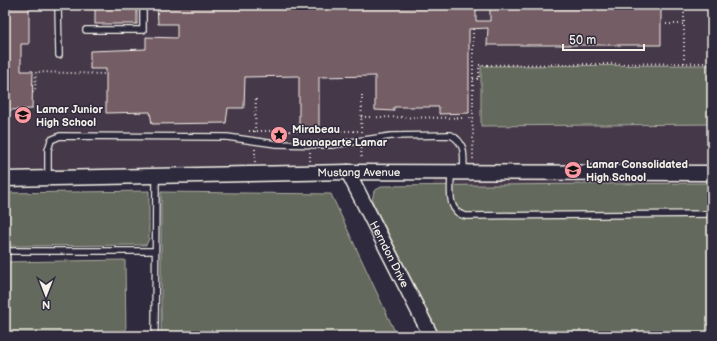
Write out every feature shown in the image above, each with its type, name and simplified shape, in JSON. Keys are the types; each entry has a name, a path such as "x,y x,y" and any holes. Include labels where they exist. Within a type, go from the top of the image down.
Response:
{"street":[{"name":"Mustang Avenue","path":"5,179 348,172 712,173"},
{"name":"Herndon Drive","path":"348,172 431,336"}],"lane":[{"path":"58,5 59,55"},
{"path":"86,30 143,30 143,5"},
{"path":"48,179 48,150 51,140 60,136 227,137 276,144 331,145 391,136 451,136 459,140 463,148 463,172 451,200 453,210 459,215 712,214"},
{"path":"156,176 156,336"},
{"path":"5,251 155,251"}],"path":[{"path":"684,5 684,64"},
{"path":"666,24 684,24"},
{"path":"463,172 473,128 471,118 473,118 473,29"},
{"path":"473,79 479,78 479,65 712,63"},
{"path":"32,92 35,91 36,72 106,74"},
{"path":"361,117 471,118"},
{"path":"247,131 361,131"}],"shaded area":[{"name":"Lamar Consolidated High School","path":"5,5 712,5 712,336 434,285 433,169 5,170"}],"green space":[{"path":"712,65 712,124 481,126 481,66"},
{"path":"712,183 712,336 440,336 372,201 374,191 383,186"},
{"path":"149,191 149,239 146,245 5,246 5,193"},
{"path":"161,192 331,194 397,336 161,336"},
{"path":"125,260 126,336 5,336 5,262"}],"building":[{"path":"5,5 29,6 29,44 21,44 21,71 33,71 32,109 9,110 9,130 5,133"},
{"path":"95,5 137,5 137,24 95,24"},
{"path":"157,5 476,5 476,21 490,21 490,5 661,5 661,45 487,45 488,28 469,29 469,113 439,114 439,107 394,107 394,111 375,110 375,76 319,77 319,130 299,130 299,76 245,77 244,108 228,108 226,123 152,124 150,112 106,113 106,69 90,69 90,51 146,49 146,37 177,38 177,24 158,24"}],"place":[{"name":"Lamar Junior High School","path":"23,115"},
{"name":"Mirabeau Buonaparte Lamar","path":"279,135"},
{"name":"Lamar Consolidated High School","path":"573,170"}]}
